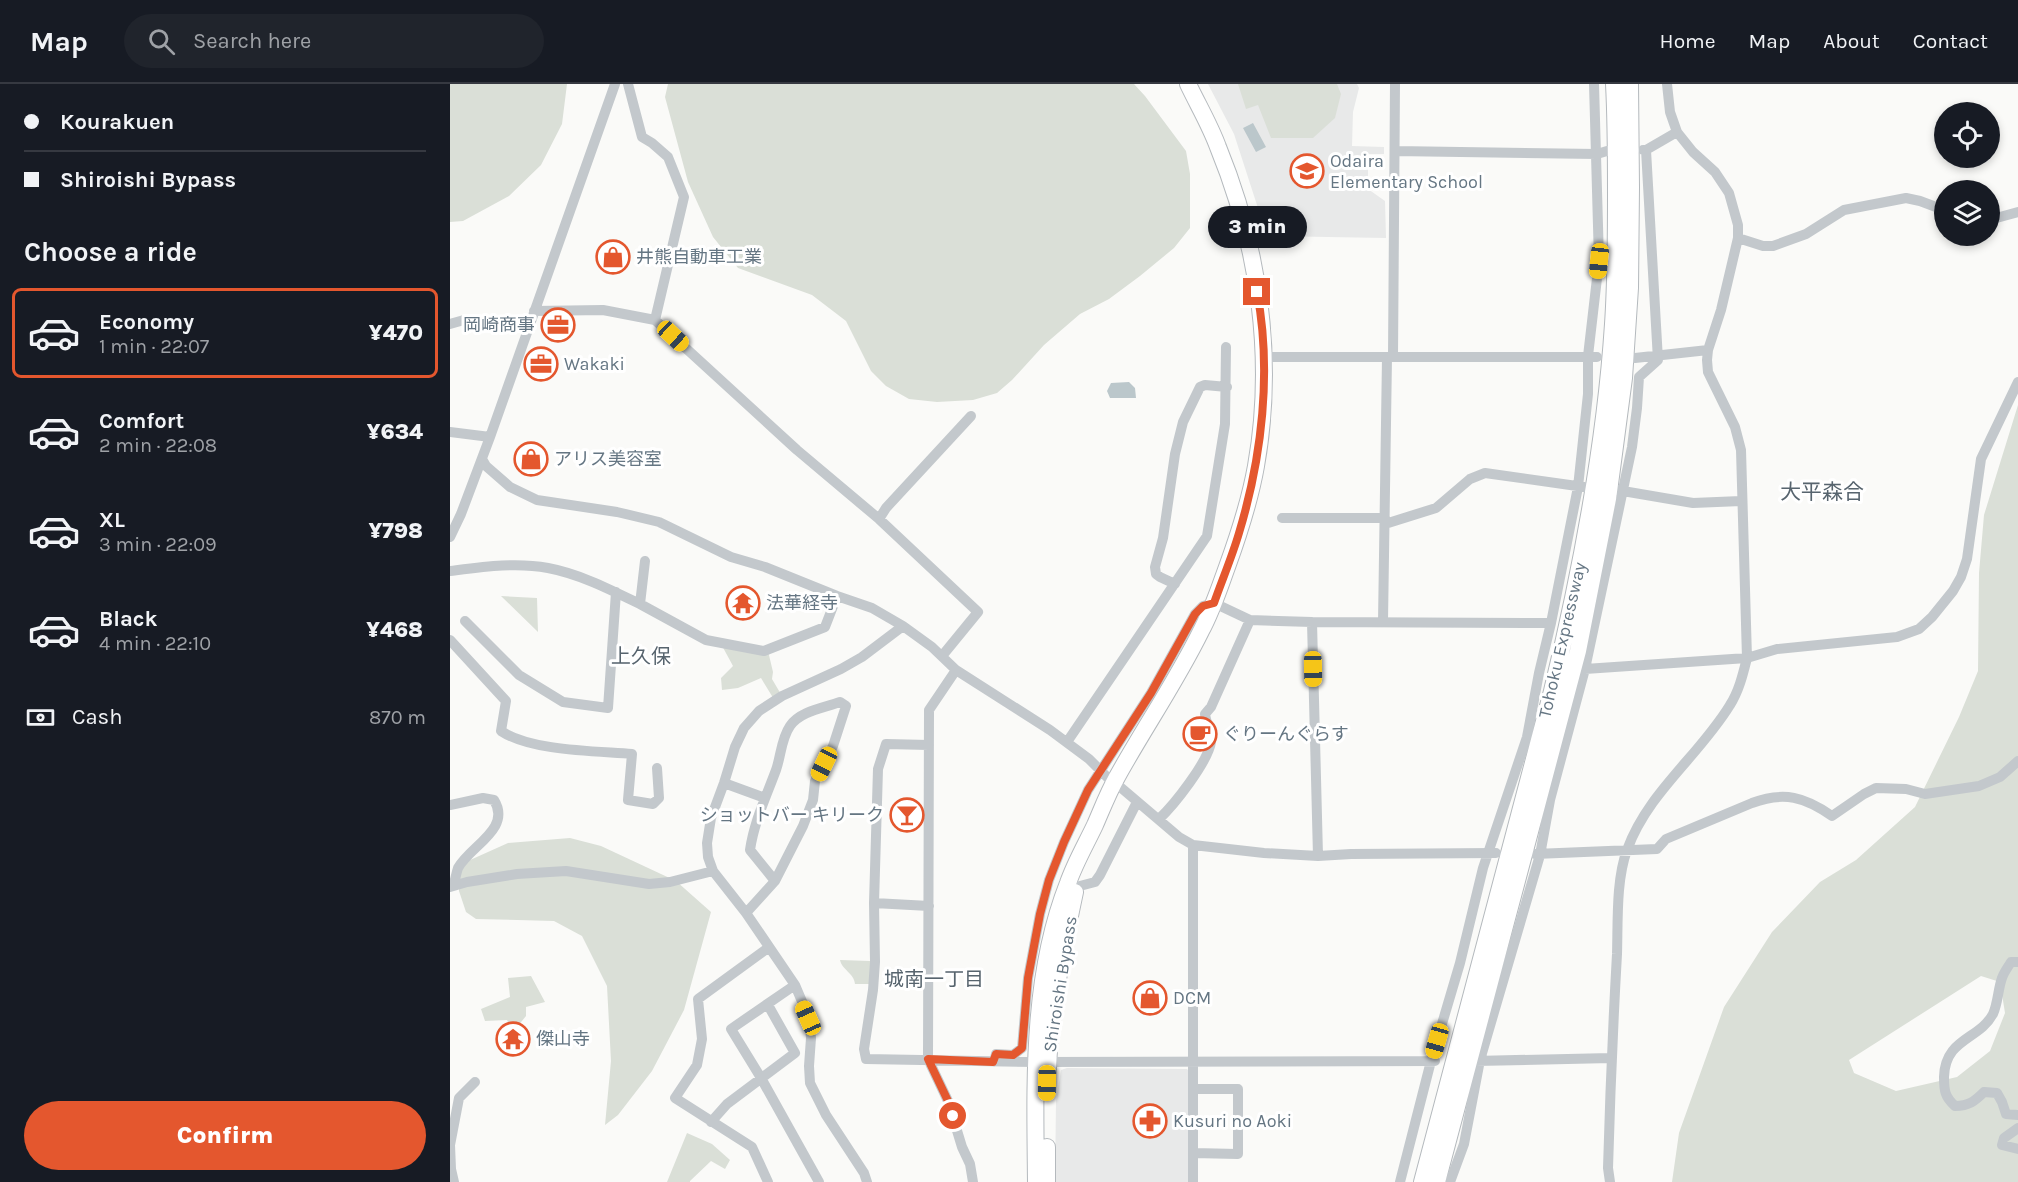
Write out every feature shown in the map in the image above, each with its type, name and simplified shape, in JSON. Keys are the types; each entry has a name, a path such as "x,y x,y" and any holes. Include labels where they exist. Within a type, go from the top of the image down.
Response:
{"highway":[{"name":"Shiroishi Bypass","path":"1036,1182 1042,993 1051,940 1068,883 1116,778 1177,679 1214,603 1239,533 1256,468 1261,429 1264,357 1260,306 1249,244 1237,199 1218,145 1188,84"},
{"name":"Tohoku Expressway","path":"1422,1182 1552,691 1584,549 1601,439 1613,325 1616,252 1614,84"},
{"name":"Tohoku Expressway","path":"1437,1182 1578,651 1606,510 1623,388 1630,288 1630,84"},
{"name":"Shiroishi Bypass","path":"1047,1182 1041,1062 1076,887 1095,825"}],"street":[{"path":"450,537 455,513 482,459 615,84"},
{"path":"628,84 642,137 652,142 668,157 684,197 655,320"},
{"path":"1383,622 1395,84"},
{"path":"1400,1182 1460,963 1483,867 1492,854 1527,737 1539,673 1583,487 1599,261 1602,153 1594,84"},
{"path":"1610,1182 1608,1168 1611,1058 1620,889 1627,851 1638,826 1660,792 1716,726 1731,704 1740,685 1747,658 1741,450 1735,427 1708,372 1708,350 1721,310 1738,238 1738,225 1729,193 1715,172 1693,152 1677,132 1670,112 1667,84"},
{"path":"1450,1182 1464,1144 1478,1061 1585,669 1637,408 1639,377 1658,360 1659,356 1645,150 1677,132"},
{"path":"1395,151 1602,153"},
{"path":"1738,238 1763,246 1773,246 1806,234 1844,210 1906,198 1934,206"},
{"path":"2000,217 2018,212"},
{"path":"450,324 464,320 603,310 655,320 797,450 879,519 978,612 942,656"},
{"path":"1067,742 1207,536 1225,423 1226,347"},
{"path":"1635,358 1708,350"},
{"path":"1264,357 1592,357"},
{"path":"1585,669 1747,658 1777,649 1897,637 1919,629 1932,617 1961,577 1967,559 1981,459 2018,382"},
{"path":"1175,585 1156,574 1155,567 1163,538 1174,454 1183,422 1200,387 1205,385 1227,387"},
{"path":"879,519 886,508 971,416"},
{"path":"450,432 490,437"},
{"path":"482,459 486,466 510,487 537,500 617,512 659,522 731,557 765,567 872,608 903,626 942,656 956,670 1067,742 1089,759 1104,775"},
{"path":"1282,518 1385,521 1436,508 1470,479 1480,474 1512,476 1583,487"},
{"path":"1620,490 1693,503 1741,501"},
{"path":"639,604 645,561"},
{"path":"450,571 503,566 550,568 615,592 706,640 768,651 825,627 837,596"},
{"path":"465,621 519,675 563,702 608,708 615,592"},
{"path":"993,1062 996,1054 1013,1055 1022,1048 1028,978 1040,914 1049,880 1069,831 1088,790 1104,775 1195,614 1203,606 1214,603 1250,620 1551,623"},
{"path":"1159,819 1182,794 1208,750 1211,741 1205,714 1211,707 1250,620"},
{"path":"1312,622 1318,856"},
{"path":"867,1182 864,1173 826,1115 810,1083 811,1038 808,1018 795,985 746,913 713,871 708,857 707,843 711,818 735,747 744,728 759,711 782,696 862,657 903,626"},
{"path":"450,640 506,701 501,731 510,737 548,746 632,754 628,800 653,804 659,798 657,768"},
{"path":"956,670 929,710 928,1059 948,1101 962,1147 970,1164 973,1182"},
{"path":"746,913 775,881 803,826 813,800 816,781 833,746 846,706 840,702 802,715 790,725 783,742 777,768 752,835 750,850 775,881"},
{"path":"929,745 886,744 878,769 873,990 864,1049 866,1059 993,1062 1433,1061"},
{"path":"1536,855 1658,849 1666,839 1764,799 1781,796 1798,798 1818,806 1832,816 1876,788 1906,789 1925,794 1979,786 2000,777 2018,761"},
{"path":"724,783 765,798"},
{"path":"1119,786 1179,837 1193,844 1264,853 1318,856 1492,854"},
{"path":"450,805 483,798 494,800 499,808 500,819 459,868 451,887"},
{"path":"1076,887 1095,882 1137,802"},
{"path":"1193,844 1193,1182"},
{"path":"451,887 489,877 566,871 649,884 670,882 713,871"},
{"path":"874,903 929,906"},
{"path":"768,948 698,999 702,1039 697,1065 675,1098 752,1147 768,1182"},
{"path":"2018,963 2011,962 2002,975 1993,1014 1980,1028 1960,1042 1951,1053 1944,1074 1944,1092 1955,1106 1974,1102 1984,1092 1997,1093 2006,1114 2018,1115"},
{"path":"795,985 731,1029 819,1182"},
{"path":"711,1122 727,1104 795,1053 768,1005"},
{"path":"1478,1061 1611,1058"},
{"path":"454,1182 450,1145 455,1096 475,1082"},
{"path":"1193,1089 1238,1085 1238,1158 1193,1153"},
{"path":"2018,1128 2004,1138 2002,1145 2018,1149"}],"shaded area":[{"path":"450,84 567,84 562,124 541,165 509,196 463,221 450,222"},
{"path":"668,84 1134,84 1186,151 1190,174 1190,228 1174,248 1140,276 1109,299 1080,314 1044,345 997,393 973,400 937,402 909,399 886,386 871,371 846,321 812,295 738,268 713,237 688,182 665,97"},
{"name":"Odaira Elementary School","path":"1208,84 1357,84 1359,88 1353,112 1352,146 1384,147 1384,154 1368,154 1368,189 1385,201 1386,238 1267,236 1234,134"},
{"path":"1238,84 1337,84 1341,94 1335,118 1313,138 1271,138 1258,105 1246,109"},
{"path":"1253,123 1266,147 1256,152 1243,128"},
{"path":"1129,382 1135,388 1136,398 1110,398 1107,391 1111,383"},
{"path":"2018,405 2018,1182 1672,1182 1679,1133 1724,1007 1772,932 1820,882 1856,860 1915,807 1959,717 1978,671 1979,573 1984,515","holes":["1981,976 2000,982 2005,1013 1990,1051 1957,1077 1896,1091 1854,1073 1849,1060"]},
{"path":"501,596 537,598 538,632"},
{"path":"720,642 768,651 773,672 772,679 782,696 775,701 761,678 738,688 722,690 721,678 733,666"},
{"path":"570,838 601,846 676,881 711,912 684,1010 652,1071 618,1115 605,1125 611,1061 607,986 582,936 554,921 476,919 466,912 459,891 459,865 508,843"},
{"path":"840,960 870,961 870,984 855,984 853,977"},
{"path":"531,976 545,1002 526,1007 526,1016 513,1032 507,1020 485,1021 481,1009 510,997 508,978"},
{"path":"1067,1068 1187,1069 1189,1071 1189,1182 1055,1182 1056,1101 1061,1070"},
{"path":"687,1133 712,1144 730,1160 725,1169 711,1161 690,1182 667,1182"}],"place":[{"name":"Odaira Elementary School","path":"1307,171"},
{"name":"井熊自動車工業","path":"613,257"},
{"name":"岡崎商事","path":"558,325"},
{"name":"Wakaki","path":"541,364"},
{"name":"アリス美容室","path":"531,459"},
{"name":"法華経寺","path":"743,603"},
{"name":"ぐりーんぐらす","path":"1200,734"},
{"name":"ショットバー キリーク","path":"907,815"},
{"name":"DCM","path":"1150,998"},
{"name":"傑山寺","path":"513,1039"},
{"name":"Kusuri no Aoki","path":"1150,1121"}],"district":[{"name":"大平森合","path":"1822,492"},
{"name":"上久保","path":"641,656"},
{"name":"城南一丁目","path":"934,979"}],"route":[{"path":"953,1116 928,1059 993,1062 998,1053 1005,1055 1019,1053 1022,1048 1028,978 1040,914 1049,880 1064,842 1088,790 1151,693 1195,614 1203,606 1214,603 1239,533 1256,468 1261,429 1264,357 1257,292"}]}
